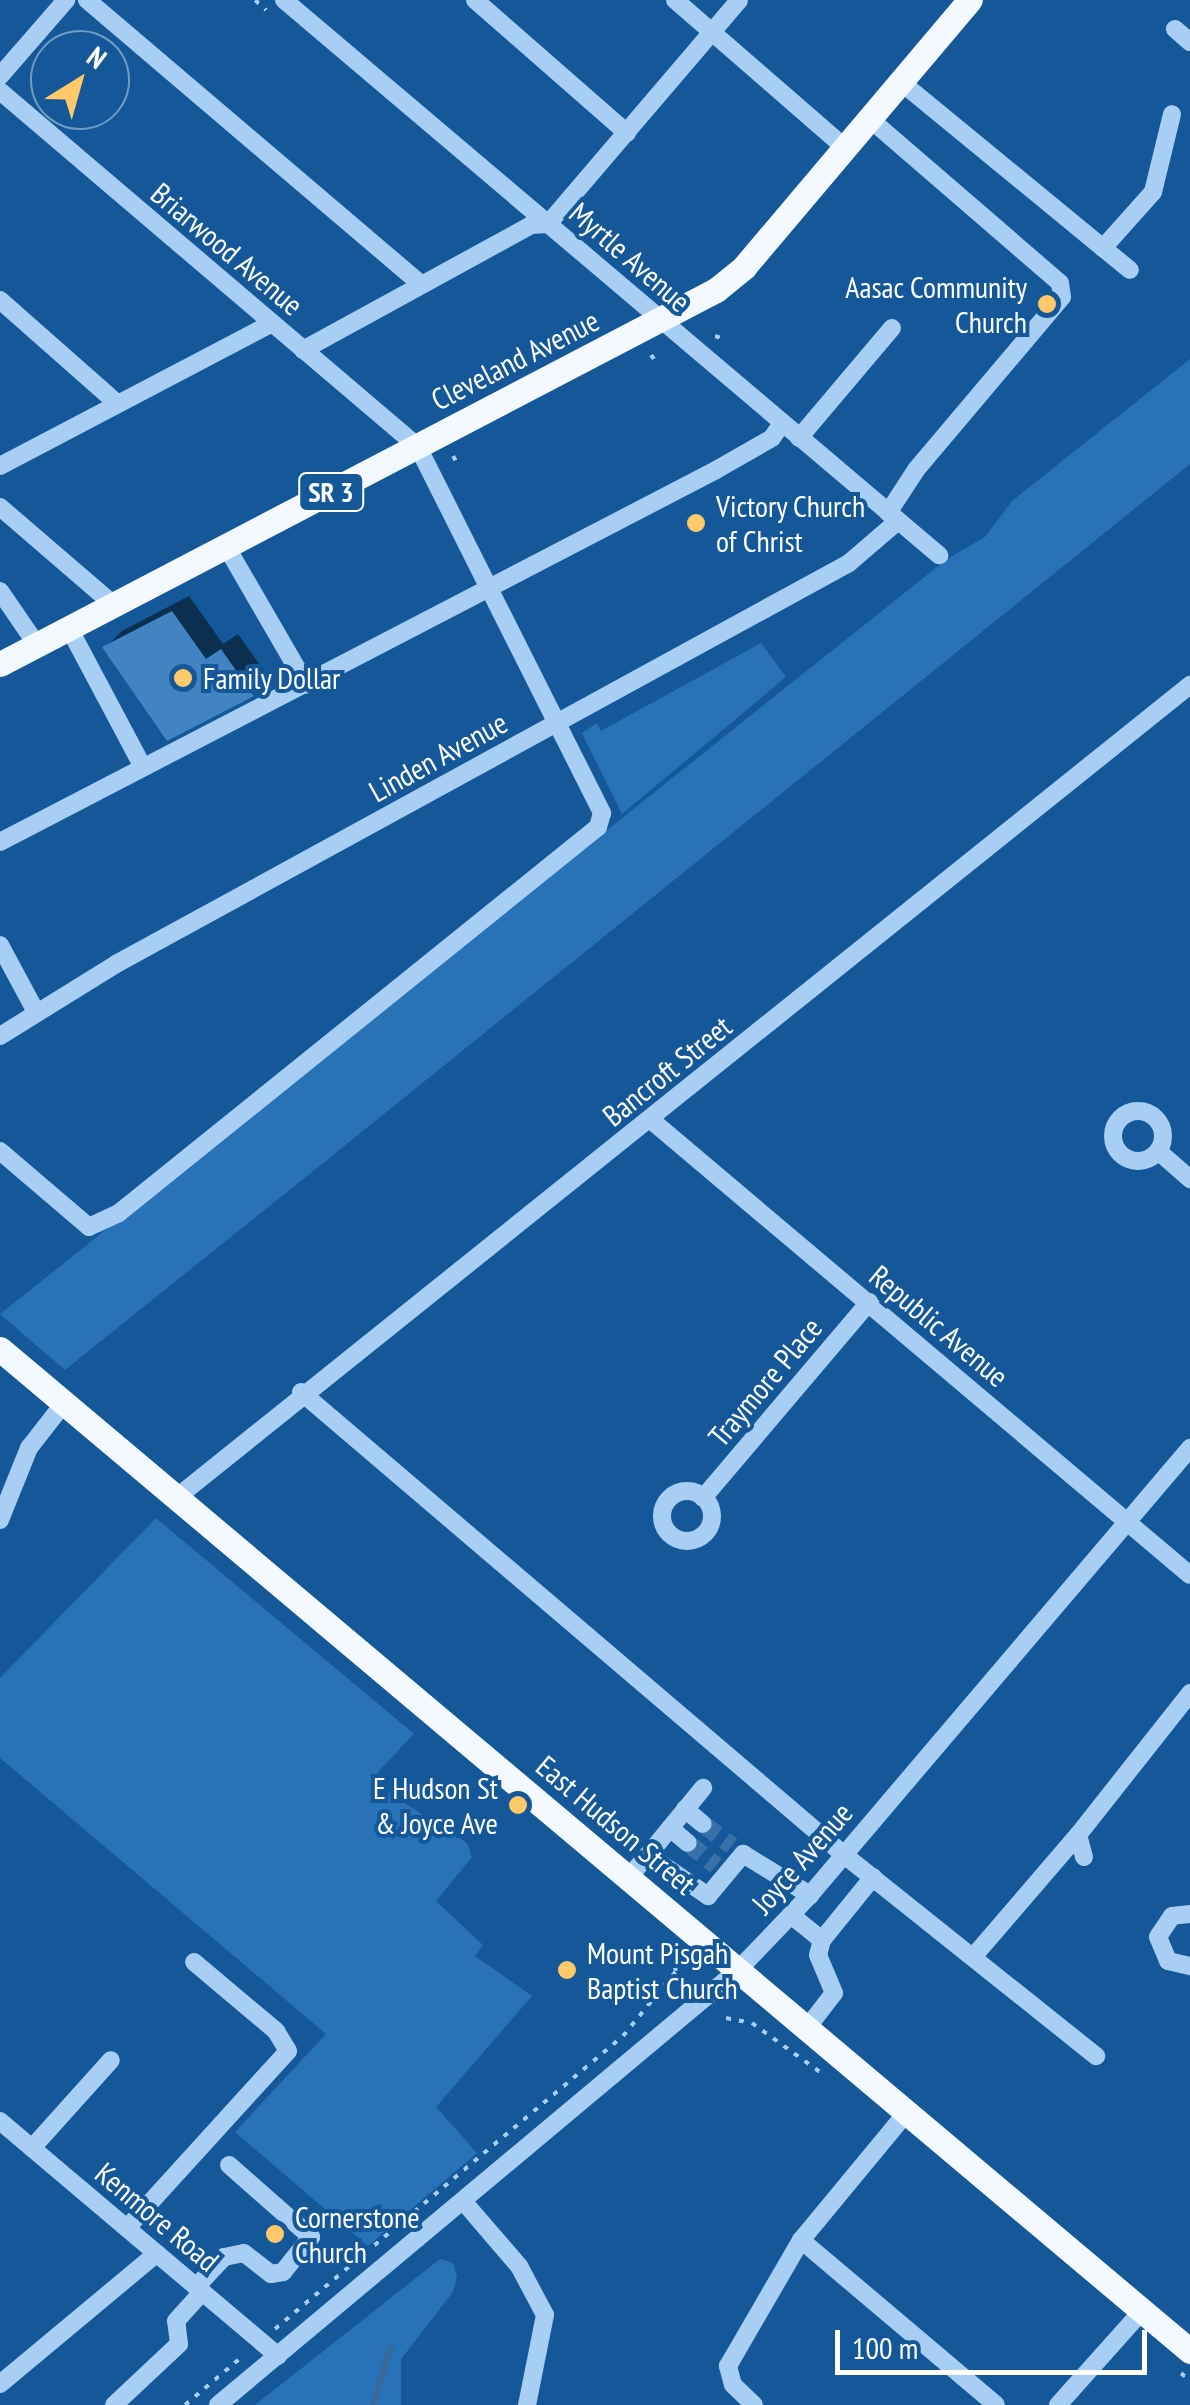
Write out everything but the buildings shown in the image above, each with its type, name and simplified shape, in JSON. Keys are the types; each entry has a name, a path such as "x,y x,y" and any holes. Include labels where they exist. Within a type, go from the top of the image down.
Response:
{"main road":[{"name":"Cleveland Avenue","path":"0,664 662,320 744,267 970,0"},
{"name":"East Hudson Street","path":"0,1349 1190,2351"}],"street":[{"path":"0,76 66,0"},
{"path":"86,0 421,284"},
{"name":"Myrtle Avenue","path":"284,0 940,555"},
{"path":"474,0 627,132"},
{"path":"675,0 845,148"},
{"path":"304,350 531,225 548,224 739,0"},
{"path":"1175,29 1190,42"},
{"path":"901,82 1130,270"},
{"name":"Briarwood Avenue","path":"0,91 418,447"},
{"path":"1102,248 1153,192 1172,114"},
{"name":"Linden Avenue","path":"0,1036 35,1010 849,562 893,517 1062,297 1060,283 870,119"},
{"path":"0,300 118,403"},
{"path":"0,466 272,323"},
{"path":"799,438 892,328"},
{"path":"0,842 494,589 772,438 782,422"},
{"path":"0,1151 90,1226 119,1213 598,827 602,813 559,722 418,447"},
{"path":"0,507 114,605"},
{"path":"226,546 306,684"},
{"path":"0,590 37,645"},
{"path":"70,628 143,767"},
{"name":"Bancroft Street","path":"176,1498 302,1392 651,1120 1190,685"},
{"path":"0,945 35,1010"},
{"name":"Republic Avenue","path":"651,1120 1190,1575"},
{"path":"1158,1150 1190,1179"},
{"name":"Traymore Place","path":"704,1498 869,1302"},
{"path":"302,1392 843,1854 1096,2056"},
{"path":"0,1520 29,1448 64,1403"},
{"name":"Joyce Avenue","path":"218,2405 738,1970 810,1896 1190,1448"},
{"path":"974,1957 1190,1694"},
{"path":"628,1878 703,1788"},
{"path":"686,1810 703,1824"},
{"path":"670,1828 688,1842"},
{"path":"1078,1835 1084,1858"},
{"path":"648,1855 702,1896 738,1850 810,1896"},
{"path":"807,2028 834,1993 818,1955 822,1940 873,1877"},
{"path":"1190,1914 1172,1916 1158,1937 1168,1961 1190,1966"},
{"path":"791,1915 822,1940"},
{"path":"127,2228 288,2051 276,2031 194,1962"},
{"path":"32,2148 111,2060"},
{"path":"754,2405 733,2385 728,2366 801,2240 907,2112"},
{"name":"Kenmore Road","path":"0,2121 278,2356"},
{"path":"114,2405 179,2344 176,2322 224,2257 244,2253 271,2274 283,2272 311,2237 229,2166"},
{"path":"463,2201 519,2266 544,2315 546,2335 528,2405"},
{"path":"801,2240 996,2405"},
{"path":"0,2384 157,2253"},
{"path":"1058,2405 1142,2311"}],"path":[{"path":"254,0 267,11"},
{"path":"185,2405 591,2065 672,1977"},
{"path":"726,2018 752,2023"}],"shaded area":[{"path":"1190,359 1190,464 343,1147 65,1370 0,1314 947,559 985,537 1012,501"},
{"path":"761,643 786,677 622,814 582,733 597,723 601,731"},
{"path":"156,1518 414,1734 377,1773 375,1784 467,1843 472,1857 436,1901 483,1945 475,1956 532,1996 436,2107 477,2153 368,2246 235,2132 326,2034 0,1758 0,1678"},
{"path":"440,2259 453,2263 457,2276 453,2292 401,2359 401,2405 255,2405"}],"waterway":[{"path":"373,2405 391,2348"}],"tunnel":[{"path":"703,1824 732,1846"},
{"path":"688,1843 716,1866"}],"place":[{"name":"Aasac Community Church","path":"1047,304"},
{"name":"Victory Church of Christ","path":"696,523"},
{"name":"Family Dollar","path":"183,678"},
{"name":"E Hudson St & Joyce Ave","path":"518,1805"},
{"name":"Mount Pisgah Baptist Church","path":"567,1970"},
{"name":"Cornerstone Church","path":"275,2234"}]}
